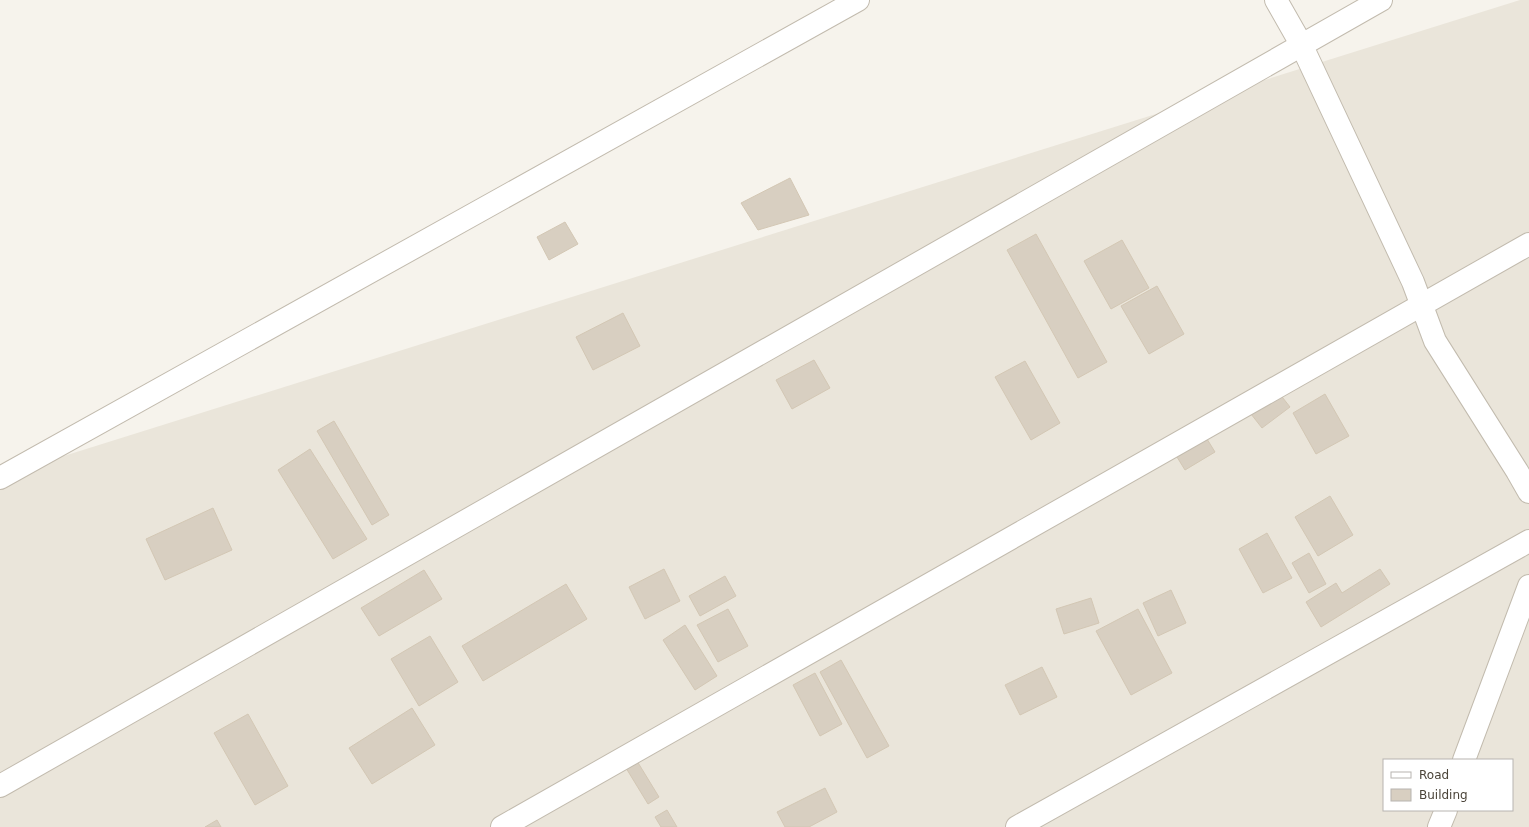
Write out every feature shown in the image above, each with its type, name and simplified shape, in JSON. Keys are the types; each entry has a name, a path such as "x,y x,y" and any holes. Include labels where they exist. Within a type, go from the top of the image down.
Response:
{"street":[{"path":"0,478 858,0"},
{"path":"1276,0 1301,44 1413,282 1434,341 1517,470 1529,492"},
{"path":"0,786 1301,44 1381,0"},
{"path":"502,827 1529,244"},
{"path":"1017,827 1529,541"},
{"path":"1464,759 1529,586"},
{"path":"1440,827 1446,811"}],"shaded area":[{"path":"1520,0 1529,0 1529,827 0,827 0,476"}],"building":[{"path":"790,178 809,215 758,230 741,203"},
{"path":"565,222 578,244 549,260 537,237"},
{"path":"1036,234 1107,362 1078,378 1007,250"},
{"path":"1122,240 1149,288 1111,309 1084,261"},
{"path":"1157,286 1184,334 1149,354 1121,306"},
{"path":"623,313 640,346 593,370 576,337"},
{"path":"814,360 830,388 792,409 776,380"},
{"path":"1025,361 1060,423 1031,440 995,377"},
{"path":"1279,393 1290,407 1262,428 1251,414"},
{"path":"1325,394 1349,436 1316,454 1293,413"},
{"path":"334,421 389,515 372,525 317,431"},
{"path":"1207,439 1215,452 1185,470 1177,457"},
{"path":"310,449 367,539 333,559 278,470"},
{"path":"1330,496 1353,535 1318,556 1295,517"},
{"path":"213,508 232,550 165,580 146,539"},
{"path":"1267,533 1292,578 1263,593 1239,549"},
{"path":"1309,553 1326,584 1309,593 1292,563"},
{"path":"664,569 680,601 645,619 629,587"},
{"path":"1380,569 1390,584 1321,627 1306,602 1336,583 1342,593"},
{"path":"424,570 442,599 379,636 361,608"},
{"path":"725,576 736,596 700,616 689,596"},
{"path":"566,584 587,619 483,681 462,646"},
{"path":"1171,590 1186,623 1158,636 1143,603"},
{"path":"1091,598 1099,623 1064,634 1056,609"},
{"path":"728,609 748,646 718,662 697,625"},
{"path":"1138,609 1172,673 1131,695 1096,631"},
{"path":"685,625 717,676 695,690 663,640"},
{"path":"430,636 458,682 419,706 391,659"},
{"path":"841,660 889,746 867,758 820,672"},
{"path":"1042,667 1057,697 1020,715 1005,685"},
{"path":"815,673 842,724 820,736 793,685"},
{"path":"412,708 435,745 372,784 349,748"},
{"path":"248,714 288,786 255,805 214,733"},
{"path":"637,761 659,797 648,804 626,768"},
{"path":"825,788 837,812 809,827 785,827 777,812"},
{"path":"667,810 677,827 661,827 655,817"},
{"path":"217,820 221,827 205,827"}]}
